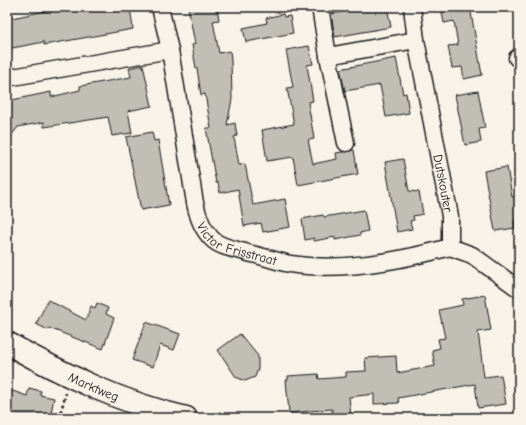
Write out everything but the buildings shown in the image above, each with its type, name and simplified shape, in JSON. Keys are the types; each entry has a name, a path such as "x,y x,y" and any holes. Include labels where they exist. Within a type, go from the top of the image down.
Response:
{"street":[{"name":"Victor Frisstraat","path":"160,7 170,50 198,219 212,239 223,246 289,264 328,266 364,264 430,253 450,247"},
{"path":"320,7 328,56 346,143"},
{"name":"Dutskouter","path":"412,7 416,40 450,216 450,247"},
{"path":"328,56 416,40"},
{"path":"7,78 170,50"},
{"path":"450,247 472,256 519,289"},
{"name":"Marktweg","path":"7,343 51,368 113,395 163,413 186,418"}],"path":[{"path":"59,418 71,377"}]}
